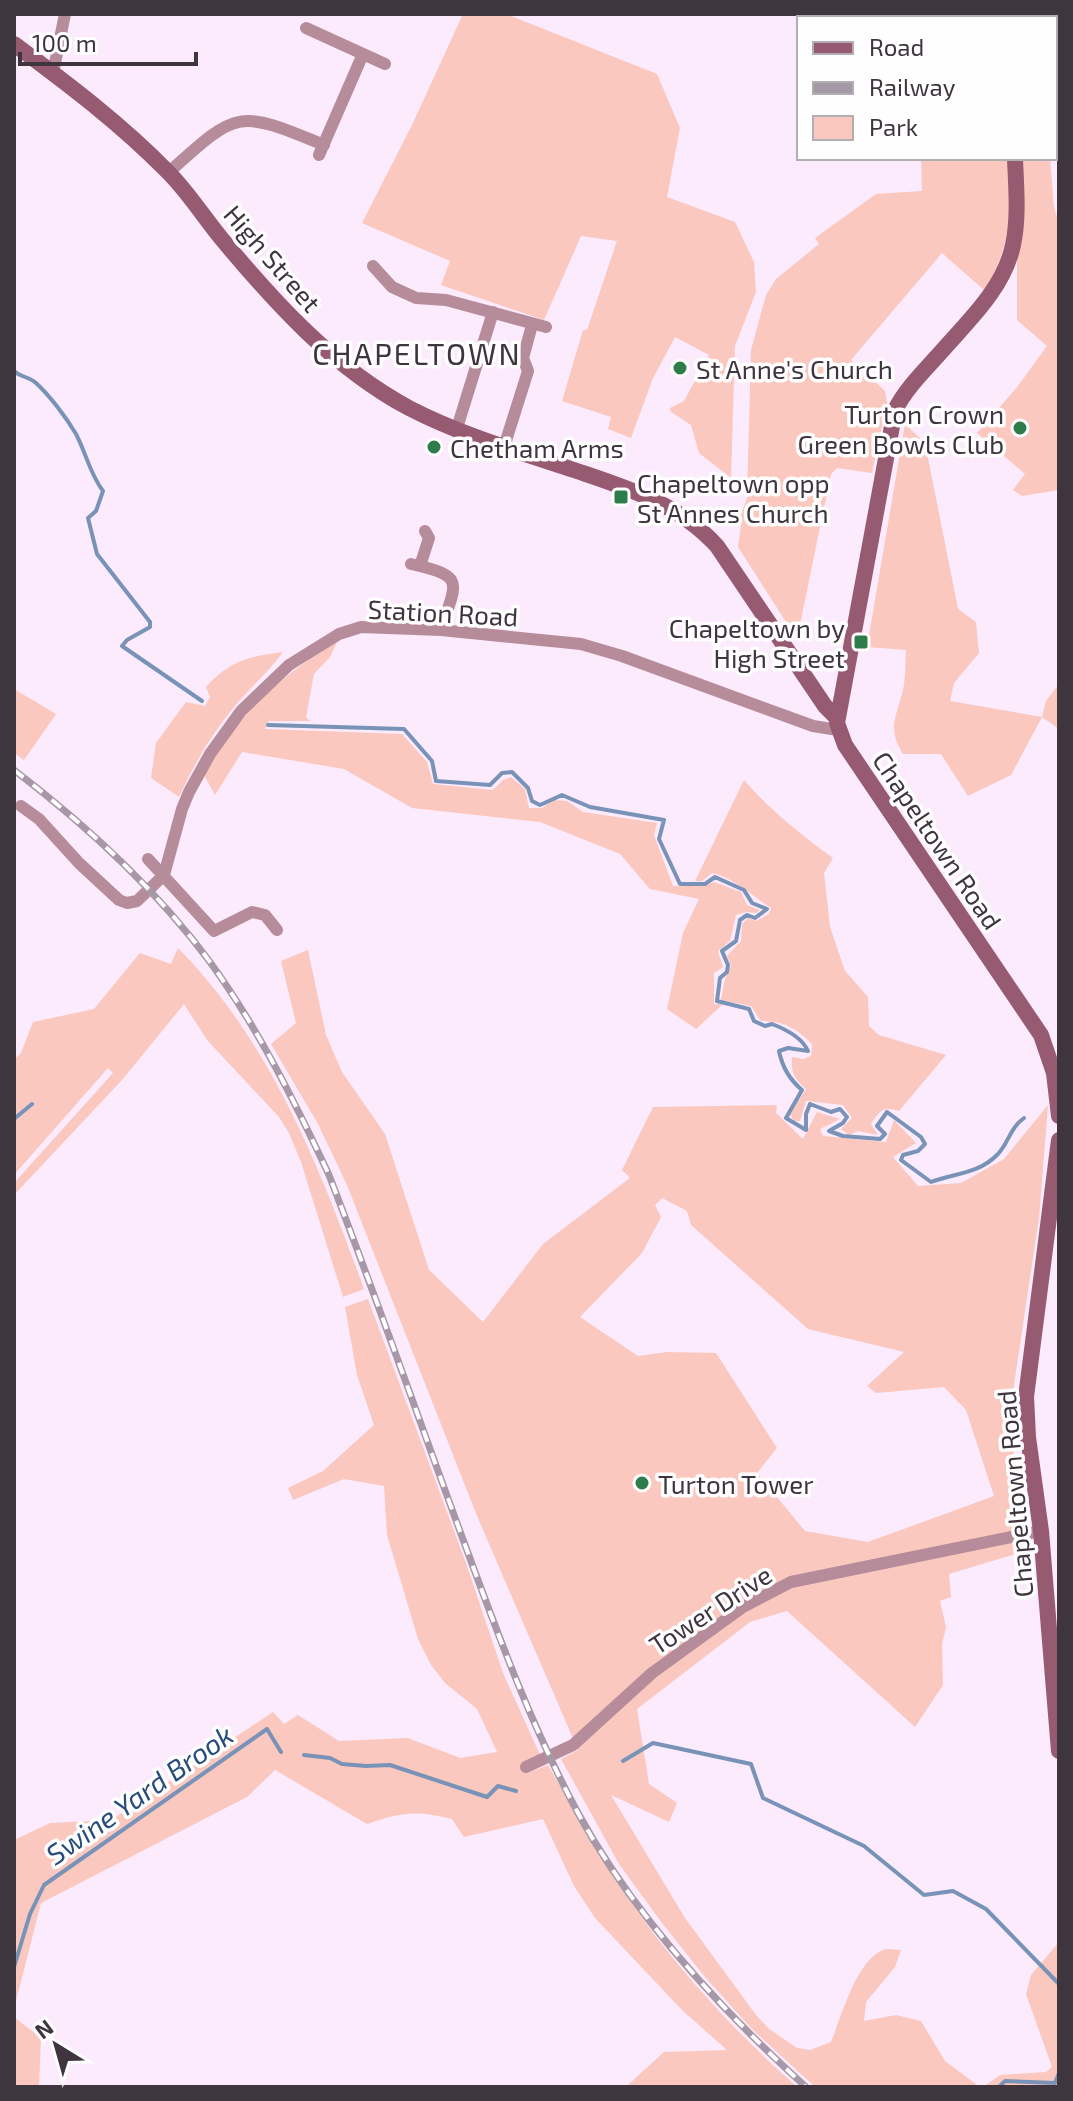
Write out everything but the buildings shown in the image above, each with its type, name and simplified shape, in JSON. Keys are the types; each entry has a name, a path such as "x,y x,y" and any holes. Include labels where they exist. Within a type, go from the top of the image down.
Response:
{"main road":[{"name":"High Street","path":"14,44 106,114 169,172 275,301 324,348 400,403 504,447 645,494 700,527 717,546 837,724"},
{"path":"837,724 895,410 906,391 983,304 1005,269 1016,224 1015,160"},
{"name":"Chapeltown Road","path":"837,724 845,745 1041,1035 1054,1073 1059,1116"},
{"name":"Chapeltown Road","path":"1059,1140 1026,1397 1028,1437 1041,1531 1059,1751"}],"street":[{"path":"53,73 65,14"},
{"path":"306,28 385,64"},
{"path":"169,172 209,136 244,120 270,122 322,150 363,54"},
{"path":"373,266 388,283 416,298 446,300 539,326 523,358 528,371 504,447"},
{"path":"378,293 388,283"},
{"path":"457,428 493,312"},
{"path":"425,531 429,538 416,565 444,572 453,582 454,590 441,630"},
{"name":"Station Road","path":"164,875 182,809 210,754 241,711 289,665 339,634 361,627 441,630 581,644 813,726 837,724"},
{"path":"21,806 39,819 119,900 127,903 137,901 164,875"},
{"path":"148,859 214,931 252,912 265,915 277,930"},
{"name":"Tower Drive","path":"526,1767 573,1745 652,1673 743,1607 791,1582 1041,1531"}],"green space":[{"path":"463,14 506,14 657,74 680,128 667,197 735,222 754,262 756,292 735,346 731,478 699,453 691,425 671,412 670,408 684,401 709,355 675,337 653,378 631,438 608,429 611,417 562,401 583,330 587,330 617,241 581,236 544,320 441,285 450,261 362,223"},
{"path":"879,14 1009,14 1009,16"},
{"path":"921,160 1010,160 1005,242 984,290 942,253 851,360 885,391 887,403 872,473 837,468 831,474 797,639 738,547 741,525 738,523 747,498 751,350 766,295 776,279 819,244 815,238 876,194 922,191"},
{"path":"1022,160 1050,160 1054,207 1059,223 1059,490 1022,496 1013,490 1025,474 977,433 1018,386 1047,346 1017,320 1017,260 1022,241"},
{"path":"905,424 925,443 958,609 976,622 979,653 954,683 950,701 1042,717 1011,775 968,796 941,754 903,754 898,745 894,724 904,683 906,650 867,647"},
{"path":"337,642 330,657 314,674 306,717 310,721 269,721 265,729 402,734 427,762 433,784 493,790 511,777 525,789 529,808 542,808 553,800 567,801 583,812 657,823 654,835 673,886 705,886 714,882 741,892 747,905 760,910 736,915 730,941 718,951 723,967 714,973 714,1004 723,1004 696,1029 667,1009 683,933 699,899 650,889 620,854 540,822 412,808 344,769 242,752 215,795 204,775 231,733 277,684"},
{"path":"283,652 223,722 199,758 179,797 151,778 156,743 186,702 205,706 210,697 206,687 232,665"},
{"path":"1059,684 1059,729 1042,717 1046,701"},
{"path":"14,689 56,714 24,760 14,753"},
{"path":"744,780 786,822 833,858 824,873 830,927 845,971 868,997 869,1026 879,1035 946,1055 899,1111 885,1109 877,1115 871,1124 878,1135 858,1131 849,1135 841,1129 852,1118 843,1105 806,1101 800,1121 794,1121 790,1114 806,1089 794,1075 792,1057 803,1059 811,1056 812,1044 789,1026 761,1021 751,1006 721,1000 731,966 727,956 741,941 742,924 748,918 756,921 769,914 771,908 720,875 712,873 702,881 695,881"},
{"path":"178,948 211,985 266,1065 310,1153 364,1289 343,1297 289,1133 279,1117 207,1040 184,1004 122,1080 14,1195 14,1183 113,1073 108,1068 14,1175 14,1060 21,1053 33,1022 94,1009 140,953 171,964"},
{"path":"308,950 326,1035 342,1072 385,1134 429,1270 483,1322 543,1244 630,1178 622,1170 653,1107 777,1105 776,1113 803,1139 817,1112 840,1119 820,1129 823,1136 886,1142 894,1120 916,1143 893,1157 918,1186 961,1183 1004,1159 1048,1105 1039,1218 1012,1398 1012,1444 1029,1550 949,1574 951,1597 940,1601 946,1627 942,1644 943,1685 915,1727 787,1611 750,1622 637,1709 649,1784 677,1803 669,1822 611,1795 685,1918 769,2029 797,2048 810,2050 831,2042 851,1990 865,1965 883,1950 901,1950 895,1967 866,2002 864,2021 896,2015 921,2021 945,2061 980,2087 815,2087 751,2028 705,1977 619,1864 561,1759 578,1750 477,1516 347,1185 318,1124 271,1044 296,1023 281,961","holes":["662,1198 687,1211 691,1225 808,1329 904,1352 867,1386 876,1393 944,1387 966,1410 994,1496 868,1542 805,1531 757,1473 777,1448 716,1353 667,1352 638,1356 580,1317 642,1253 661,1217 655,1205"]},
{"path":"368,1299 466,1563 503,1673 541,1757 526,1764 528,1773 548,1765 608,1868 667,1951 729,2022 797,2087 629,2087 664,2052 727,2050 683,2011 595,1918 574,1886 543,1819 464,1837 452,1819 429,1814 399,1815 367,1824 275,1770 247,1797 41,1903 14,2009 14,1840 50,1823 111,1820 273,1712 284,1724 298,1715 339,1741 408,1738 460,1758 497,1752 477,1709 445,1683 431,1665 418,1639 387,1535 384,1486 344,1479 293,1500 288,1488 323,1471 374,1425 357,1375 345,1307"},
{"path":"1059,1942 1059,2087 983,2087 1000,2075 1046,2072 1052,2067 1026,1994 1031,1975"},
{"path":"14,2017 41,2038 39,2087 14,2087"}],"waterway":[{"path":"14,371 36,383 63,414 103,491 96,511 88,518 97,554 150,622 150,627 122,646 202,701"},
{"path":"268,725 404,729 432,761 436,781 490,785 502,773 512,772 528,788 532,801 540,805 562,795 590,807 664,820 659,839 680,884 705,884 715,877 744,890 752,903 767,909 755,918 747,915 740,920 736,941 722,951 728,965 727,972 720,978 717,1001 749,1009 754,1021 782,1028 805,1046 808,1051 788,1048 779,1051 787,1072 802,1090 786,1118 806,1130 806,1114 810,1104 831,1112 840,1109 847,1117 829,1131 843,1136 880,1139 885,1134 877,1126 887,1112 921,1137 925,1144 918,1151 903,1155 901,1160 931,1182 974,1170 990,1161 1024,1118"},
{"path":"14,1119 32,1104"},
{"name":"Swine Yard Brook","path":"14,1967 30,1914 44,1885 267,1729 281,1752"},
{"name":"Swine Yard Brook","path":"623,1761 653,1743 751,1764 763,1798 864,1846 924,1895 953,1891 986,1909 1059,1984"},
{"name":"Swine Yard Brook","path":"304,1755 330,1758 342,1764 390,1765 487,1797 498,1786 516,1791"},
{"path":"999,2087 1005,2081 1055,2083 1059,2073"}],"railway":[{"path":"14,770 93,836 167,909 210,962 260,1039 329,1175 501,1641 544,1745 578,1813 625,1888 681,1959 742,2026 806,2087"}],"place":[{"name":"St Anne's Church","path":"680,368"},
{"name":"Turton Crown Green Bowls Club","path":"1020,428"},
{"name":"Chetham Arms","path":"434,447"},
{"name":"Chapeltown opp St Annes Church","path":"621,497"},
{"name":"Chapeltown by High Street","path":"861,642"},
{"name":"Turton Tower","path":"642,1483"}],"district":[{"name":"CHAPELTOWN","path":"417,353"}]}
